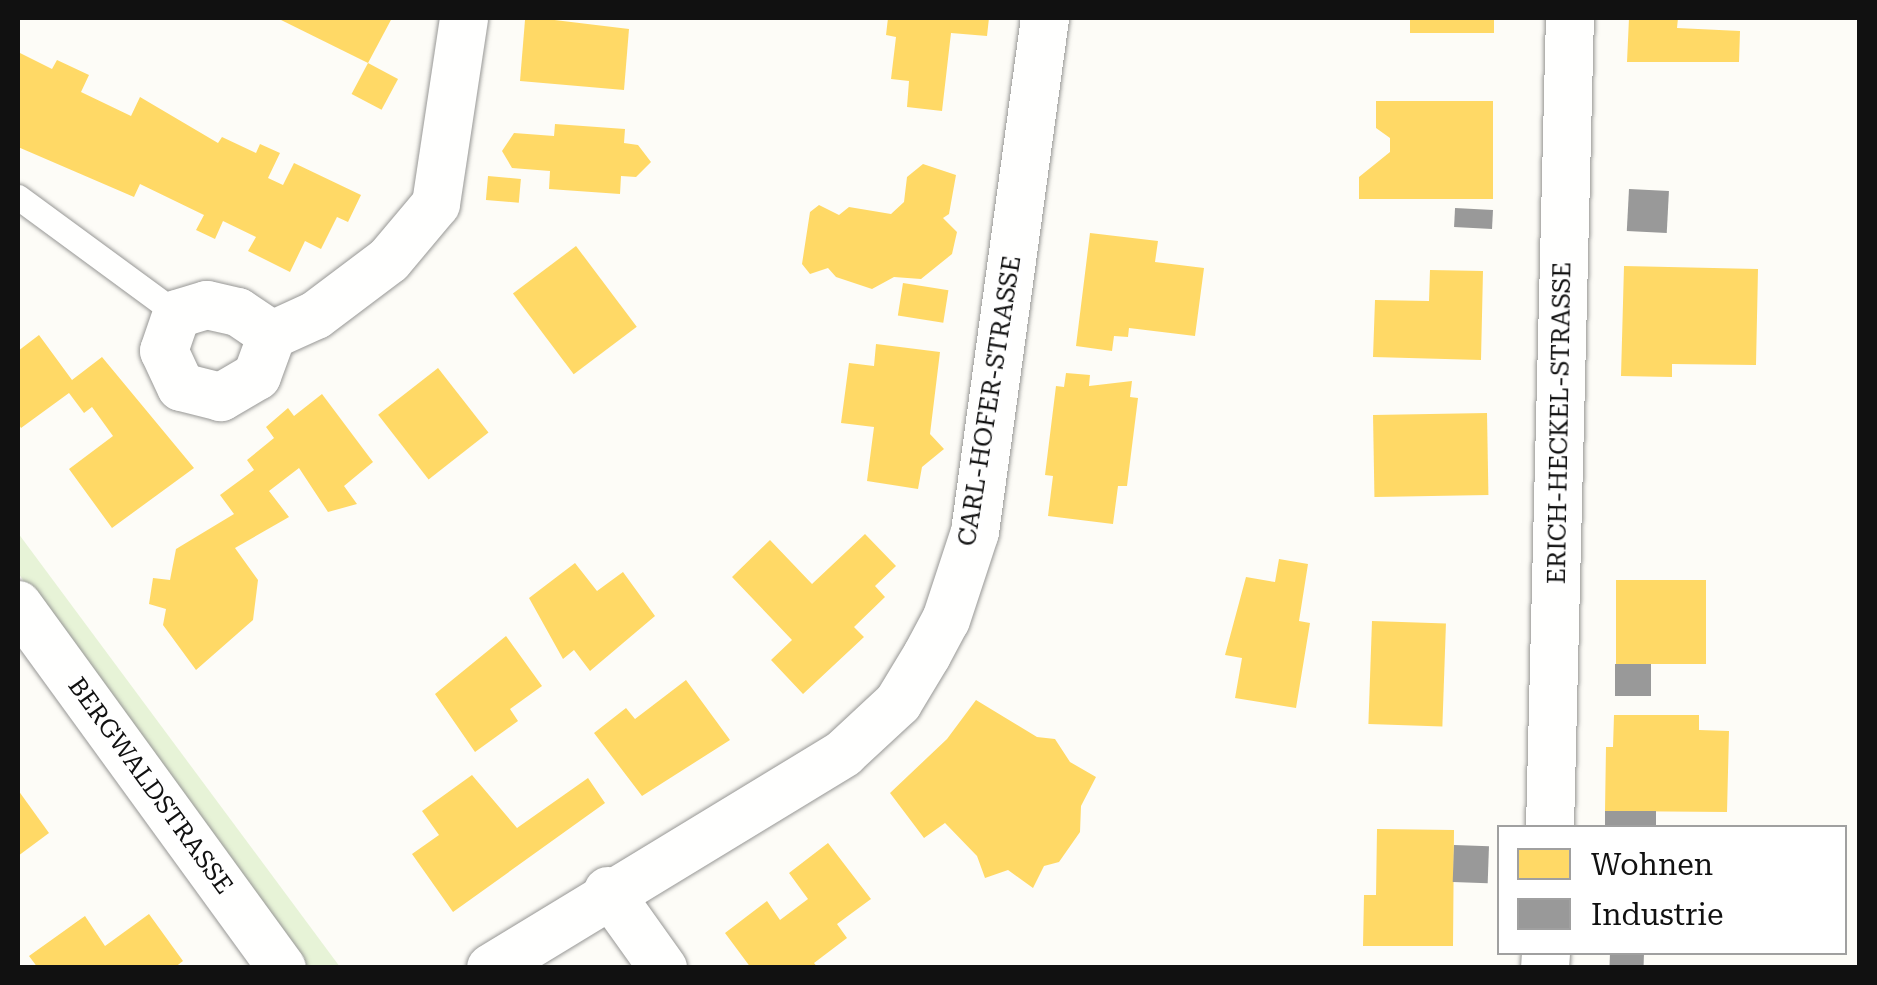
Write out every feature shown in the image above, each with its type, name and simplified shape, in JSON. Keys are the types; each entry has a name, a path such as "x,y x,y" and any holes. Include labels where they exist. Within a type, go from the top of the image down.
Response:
{"street":[{"path":"272,335 223,306 177,314 164,352 167,366 182,387 202,398 239,390 257,376 272,335 316,315 389,260 436,204 464,18"},
{"name":"CARL-HOFER-STRASSE","path":"491,968 608,890 844,753 898,703 946,620 975,532 1045,18"},
{"name":"ERICH-HECKEL-STRASSE","path":"1550,825 1570,18"},
{"name":"BERGWALDSTRASSE","path":"18,605 282,968"},
{"path":"608,890 663,968"}],"lane":[{"path":"18,196 177,314"}],"green space":[{"path":"18,533 340,967 306,967 18,573"}],"building: Wohnen":[{"path":"277,18 392,18 368,63"},
{"path":"538,18 629,29 624,90 520,81 525,20"},
{"path":"888,18 989,18 987,36 951,33 942,111 907,107 909,81 891,79 896,37 886,35"},
{"path":"1410,18 1494,18 1494,33 1410,33"},
{"path":"1629,18 1678,18 1677,28 1740,31 1739,62 1627,62"},
{"path":"18,52 52,69 57,60 89,75 81,92 131,116 140,97 218,143 222,137 256,153 260,144 280,153 268,178 283,185 294,163 361,195 348,222 337,217 321,249 305,241 290,272 248,251 256,237 223,221 215,239 196,230 204,215 140,184 134,197 18,147"},
{"path":"368,63 398,79 382,110 352,94"},
{"path":"1376,101 1493,101 1493,199 1359,199 1359,177 1390,152 1390,138 1376,128"},
{"path":"555,124 625,129 624,143 638,145 651,162 636,177 621,176 620,194 549,189 550,171 512,168 502,151 514,133 554,136"},
{"path":"923,164 956,175 949,214 943,218 957,232 952,254 921,279 894,277 872,289 836,277 828,268 810,274 802,264 810,212 819,205 839,215 849,207 891,214 904,202 907,177"},
{"path":"488,176 521,179 519,203 486,200"},
{"path":"1090,233 1158,241 1155,262 1204,268 1195,336 1129,328 1128,337 1114,336 1112,351 1076,346"},
{"path":"576,246 637,327 574,374 513,294"},
{"path":"1624,266 1758,269 1756,365 1672,364 1672,377 1621,376"},
{"path":"1430,270 1483,271 1481,360 1373,357 1375,300 1429,301"},
{"path":"903,283 948,290 943,323 898,316"},
{"path":"39,335 72,380 102,357 194,468 112,528 69,469 113,436 92,407 84,413 69,393 21,428 18,423 18,351"},
{"path":"876,344 940,352 930,434 944,449 922,467 918,489 867,481 874,427 841,423 849,363 874,366"},
{"path":"438,368 488,433 429,479 378,415"},
{"path":"1066,373 1090,375 1089,386 1132,381 1130,397 1138,398 1127,486 1118,486 1113,524 1048,516 1053,476 1045,475 1056,386 1064,387"},
{"path":"322,394 373,462 344,486 357,504 328,512 299,468 269,491 289,517 235,548 258,580 253,620 196,670 163,625 166,609 149,604 153,578 170,580 176,549 234,514 220,495 254,470 247,460 274,438 266,427 288,408 294,416"},
{"path":"1487,413 1488,495 1374,497 1373,415"},
{"path":"865,534 896,566 875,586 885,597 854,627 864,637 803,694 771,660 792,640 732,577 770,540 812,584"},
{"path":"1279,559 1308,564 1299,621 1310,623 1296,708 1235,698 1242,658 1225,655 1246,577 1275,582"},
{"path":"575,563 597,591 623,572 655,616 590,671 574,650 563,659 529,598"},
{"path":"1616,580 1706,580 1706,664 1616,664"},
{"path":"1372,621 1446,624 1442,727 1368,724"},
{"path":"506,636 542,686 510,709 518,721 475,752 435,694"},
{"path":"686,680 730,740 642,796 594,733 626,708 635,719"},
{"path":"976,700 1037,737 1055,739 1070,762 1096,777 1081,806 1080,832 1059,862 1044,866 1033,888 1008,870 985,878 977,856 945,823 924,838 890,793 947,739"},
{"path":"1614,715 1699,715 1699,730 1729,731 1727,812 1605,811 1606,747 1613,747"},
{"path":"472,775 517,828 588,778 605,803 453,912 412,854 439,835 422,811"},
{"path":"18,790 49,833 18,856"},
{"path":"1377,829 1454,830 1453,946 1363,946 1364,895 1376,895"},
{"path":"828,843 871,899 837,924 847,938 814,963 818,968 751,968 725,933 767,901 780,920 808,899 789,873"},
{"path":"149,914 183,961 174,968 38,968 29,956 85,916 105,946"}],"building: Industrie":[{"path":"1629,189 1669,191 1667,233 1627,231"},
{"path":"1455,208 1493,210 1492,229 1454,227"},
{"path":"1615,664 1651,664 1651,696 1615,696"},
{"path":"1605,811 1656,811 1656,825 1605,825"},
{"path":"1454,845 1489,846 1488,883 1453,882"},
{"path":"1610,955 1644,955 1643,968 1609,968"}]}
